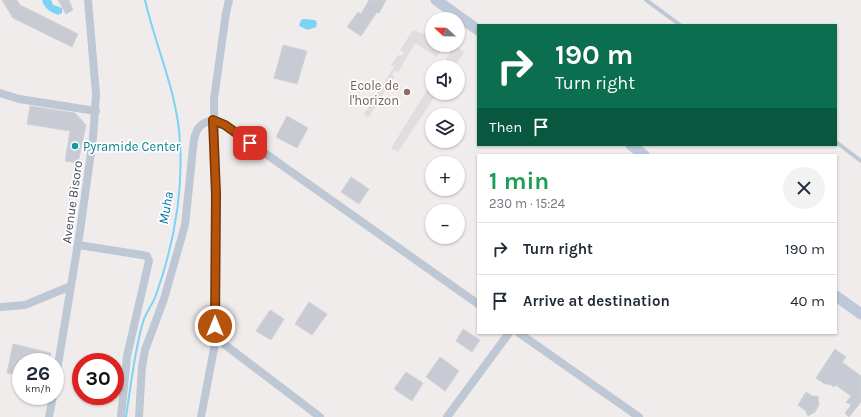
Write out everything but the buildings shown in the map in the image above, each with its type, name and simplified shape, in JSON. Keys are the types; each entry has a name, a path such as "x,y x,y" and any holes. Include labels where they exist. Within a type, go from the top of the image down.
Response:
{"main road":[{"path":"436,0 477,29"},
{"path":"632,146 642,154"},
{"path":"837,297 861,314"}],"street":[{"name":"Avenue Bisoro","path":"60,353 94,138 96,94 88,0"},
{"path":"202,417 216,338 216,194 213,120 215,78 229,0"},
{"path":"0,93 19,99 96,111"},
{"path":"139,417 142,367 145,350 164,299 185,225 196,132 204,122 213,120 225,125 477,303"},
{"path":"78,245 142,255 148,258 127,356 121,417"},
{"path":"0,307 25,305 71,286"},
{"path":"447,417 508,334"},
{"path":"520,334 639,417"},
{"path":"216,338 320,417"},
{"path":"50,417 52,405"}],"lane":[{"path":"646,0 679,24"},
{"path":"837,143 861,161"}],"shaded area":[{"path":"413,30 424,34 425,32 425,49 415,43 398,73 395,71 392,74 394,77 368,118 364,114 394,67 391,65 398,55 402,56 404,53 400,50"},
{"path":"429,52 440,52 437,57"},
{"path":"450,52 464,52 459,60 445,60"},
{"path":"425,93 425,100 432,100 427,108 425,108 425,111 398,152 391,148"}],"water":[{"path":"42,0 51,0 53,5 62,8 62,13 58,15 50,11 44,5"},
{"path":"301,20 315,20 317,23 316,27 308,30 299,26"}],"waterway":[{"name":"Muha","path":"126,417 137,345 144,318 153,302 162,277 172,239 176,220 181,162 175,107 145,0"}],"place":[{"name":"Ecole de l'horizon","path":"407,92"},
{"name":"Pyramide Center","path":"75,146"}],"route":[{"path":"215,326 216,194 213,120 225,125 250,143"}]}
